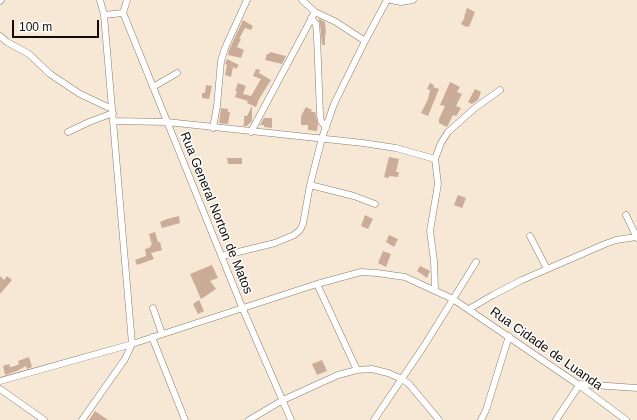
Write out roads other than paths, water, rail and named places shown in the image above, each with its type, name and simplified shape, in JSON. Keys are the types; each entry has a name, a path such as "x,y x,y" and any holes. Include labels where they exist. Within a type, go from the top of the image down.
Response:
{"street":[{"path":"82,420 125,359 132,344 104,15 100,0"},
{"path":"104,15 124,13 127,0"},
{"path":"213,128 217,106 221,61 225,48 247,0"},
{"path":"302,0 315,12 336,22 365,41"},
{"path":"222,256 275,243 294,235 304,224 310,185 322,138 334,104 387,0"},
{"path":"391,0 401,2 413,0"},
{"path":"251,132 315,12"},
{"name":"Rua General Norton de Matos","path":"124,13 242,307 291,420"},
{"path":"312,18 316,24 318,36 320,115 321,121 326,128"},
{"path":"0,36 7,42 29,54 50,74 80,94 112,111"},
{"path":"153,87 177,73"},
{"path":"435,290 434,261 430,232 438,184 435,159 441,143 448,132 469,113 500,90"},
{"path":"68,132 112,111"},
{"path":"113,121 167,122 251,132 322,138 396,148 435,159"},
{"path":"310,185 348,194 375,204"},
{"path":"469,309 493,295 547,269 605,244 616,240 636,238 626,215"},
{"path":"530,236 547,269"},
{"path":"374,420 402,379 476,262"},
{"name":"Rua Cidade de Luanda","path":"0,381 132,344 242,307 317,284 361,272 377,272 405,277 453,299 580,385 626,420"},
{"path":"317,284 357,370"},
{"path":"153,308 162,334"},
{"path":"481,420 486,410 509,336"},
{"path":"152,337 185,420"},
{"path":"250,420 283,400 338,376 357,370 372,369 388,373 402,379 415,390 440,420"},
{"path":"556,420 580,385 637,388"},
{"path":"0,389 44,420"}]}
